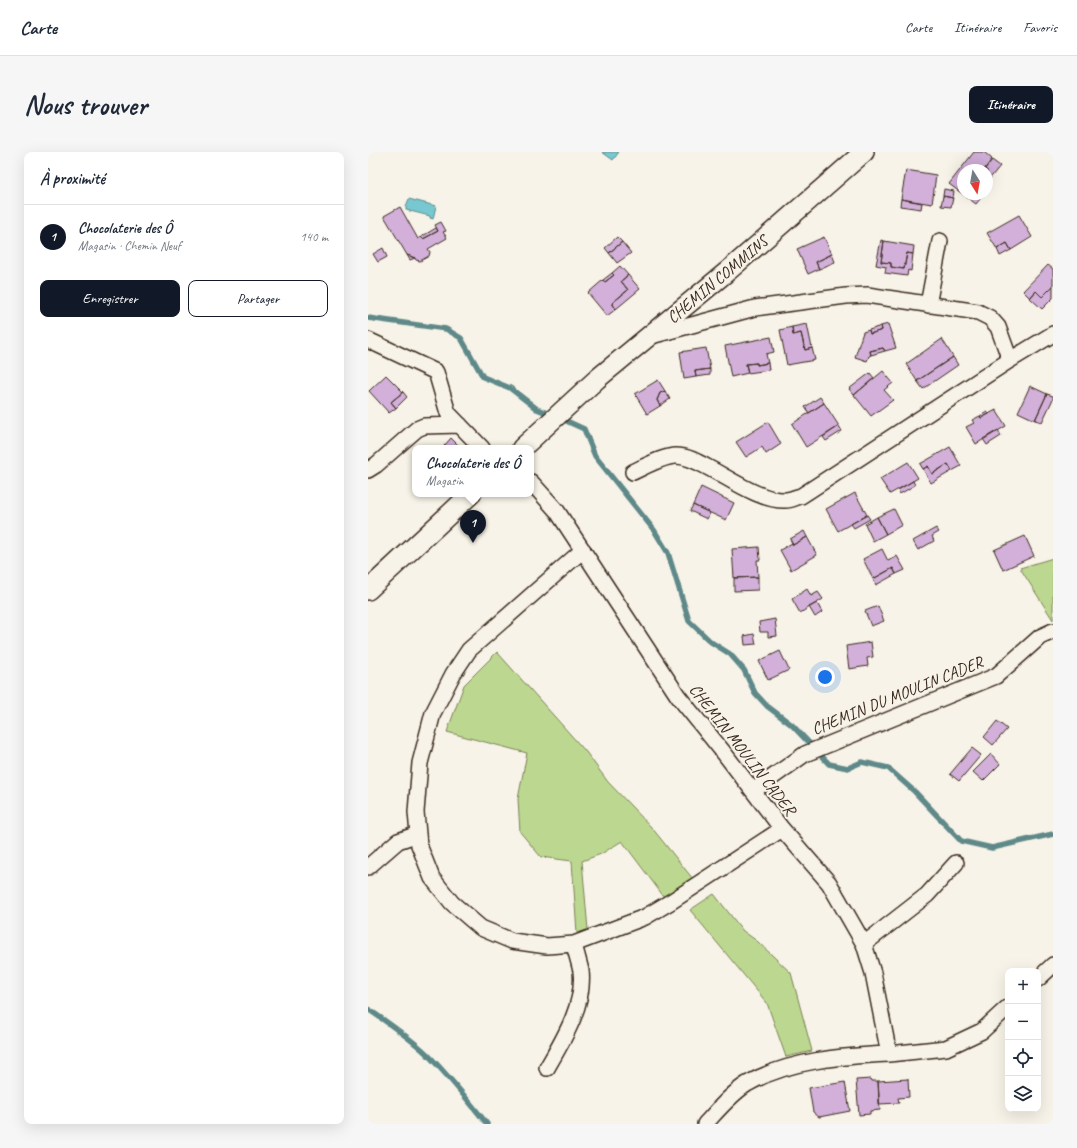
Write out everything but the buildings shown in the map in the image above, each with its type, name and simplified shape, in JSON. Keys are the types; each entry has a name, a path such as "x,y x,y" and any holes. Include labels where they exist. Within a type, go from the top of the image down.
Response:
{"street":[{"name":"CHEMIN COMMINS","path":"525,445 597,379 730,270 864,152"},
{"path":"928,304 940,241"},
{"path":"649,336 755,308 846,296 867,295 978,312 990,318 998,327 1010,360"},
{"path":"633,472 668,457 683,457 698,462 766,497 787,500 801,496 1010,360 1053,334"},
{"path":"368,340 436,372 448,413 479,445"},
{"path":"368,470 376,465 420,427 460,425"},
{"name":"CHEMIN MOULIN CADER","path":"534,485 557,511 678,696 782,829 829,883 864,944 873,973 889,1054"},
{"path":"368,590 468,497"},
{"path":"582,550 469,650 453,674 433,713 420,763 416,812 419,846 432,878 452,903 481,928 512,941 547,946 574,944 645,917 782,829"},
{"name":"CHEMIN DU MOULIN CADER","path":"753,791 805,754 996,676 1040,636 1053,631"},
{"path":"368,867 398,841 418,834"},
{"path":"864,944 927,895 956,863"},
{"path":"546,1068 565,1038 574,1015 580,991 581,972 574,944"},
{"path":"1041,976 1053,965"},
{"path":"705,1124 724,1102 746,1084 768,1074 791,1066 850,1056 889,1054 946,1048 982,1031 1005,1010"}],"green space":[{"path":"1053,558 1053,620 1020,568"},
{"path":"497,652 586,752 608,782 652,828 693,879 664,897 622,841 601,854 582,861 588,930 577,933 572,861 541,857 520,832 518,799 527,753 447,732 464,685"},
{"path":"714,894 743,931 757,941 791,973 812,1051 786,1057 767,1003 690,910"}],"water":[{"path":"602,152 619,152 613,160"},
{"path":"409,199 436,206 433,219 430,218 430,216 406,210"}],"waterway":[{"path":"368,318 446,329 461,338 483,377 510,388 537,409 552,415"},
{"path":"560,418 584,429 595,456 654,530 668,553 689,621 711,642 730,654 744,670 755,693 767,706 792,725 829,764 848,768 862,762 888,768 915,792 961,841 992,848 1053,834"},
{"path":"368,1009 406,1036 427,1054 451,1079 487,1124"}],"place":[{"name":"Chocolaterie des Ô","path":"473,543"}]}
